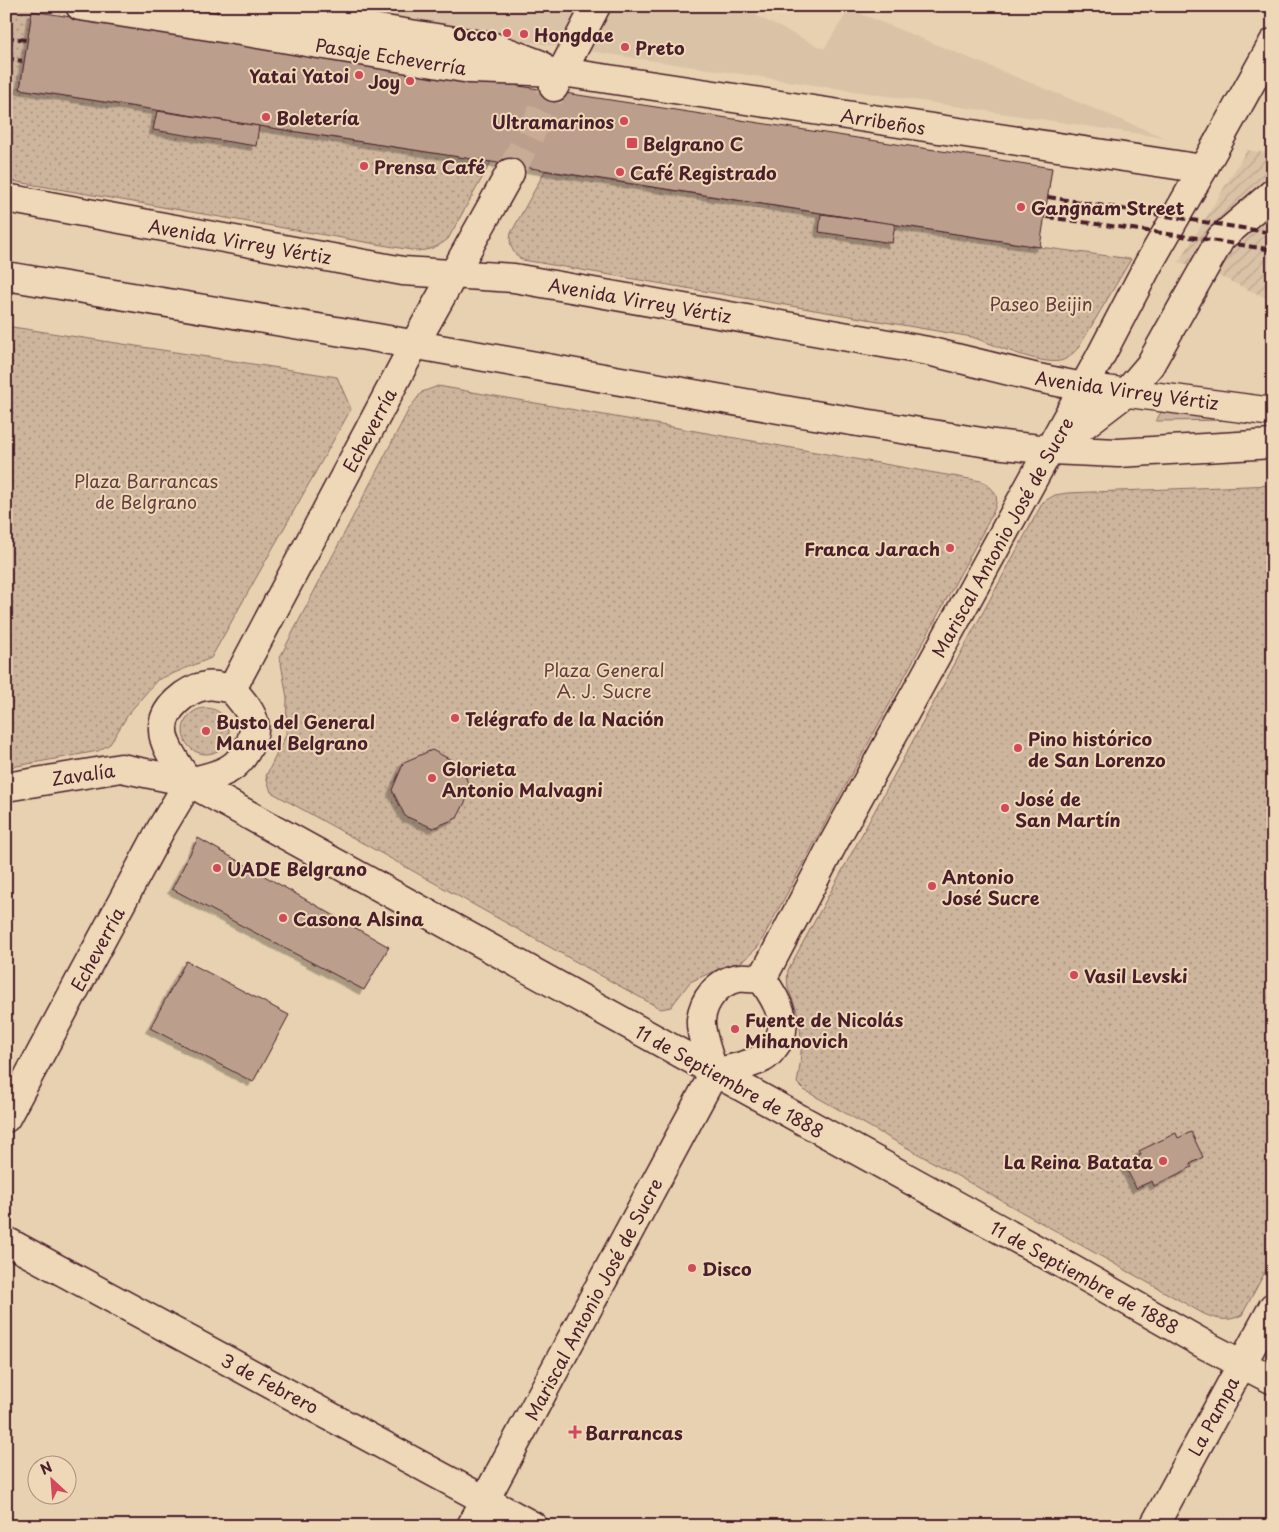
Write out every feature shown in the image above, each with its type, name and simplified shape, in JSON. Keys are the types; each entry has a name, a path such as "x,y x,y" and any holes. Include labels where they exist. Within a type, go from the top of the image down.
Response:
{"street":[{"name":"Arribeños","path":"80,6 234,14 347,36 494,47 558,80 1203,169"},
{"path":"558,80 596,6"},
{"name":"Mariscal Antonio José de Sucre","path":"762,979 839,833 1050,450 1148,266 1273,43"},
{"name":"Echeverría","path":"232,689 414,344 510,173"},
{"path":"1050,450 1127,392 1150,365 1222,238 1273,193"},
{"name":"Avenida Virrey Vértiz","path":"6,198 403,271 514,278 928,351 1083,387 1273,412"},
{"path":"6,219 14,214 50,207"},
{"path":"6,276 994,444 1050,450 1118,453 1273,444"},
{"path":"207,685 232,689 247,708 254,723 253,737 246,753 236,766 218,774 189,782 165,740 163,730 165,718 178,700 194,689 207,685"},
{"name":"Zavalía","path":"6,787 121,768 189,782"},
{"name":"Echeverría","path":"6,1118 189,782"},
{"name":"11 de Septiembre de 1888","path":"189,782 1198,1341 1273,1380"},
{"path":"739,978 762,979 776,998 782,1015 782,1030 777,1043 765,1057 745,1065 714,1073 701,1022 704,1005 713,992 723,983 739,978"},
{"name":"Mariscal Antonio José de Sucre","path":"471,1526 714,1073"},
{"name":"3 de Febrero","path":"6,1241 533,1526"},
{"name":"La Pampa","path":"1154,1526 1273,1307"}],"shaded area":[{"path":"352,6 737,6 824,49 849,9 1166,138 370,18"},
{"path":"1247,150 1273,154 1273,301 1221,277 1179,262"}],"green space":[{"path":"6,6 33,6 20,89 491,162 448,239 434,248 417,251 6,180"},
{"name":"Paseo Beijin","path":"545,171 1040,247 1131,259 1079,347 1071,356 1060,361 1040,360 972,337 523,260 512,249 511,233"},
{"name":"Plaza Barrancas de Belgrano","path":"6,326 337,377 351,409 211,658 157,680 129,713 110,744 98,751 6,768"},
{"name":"Plaza General A. J. Sucre","path":"438,386 981,481 991,488 996,495 996,504 992,515 758,947 735,965 714,971 690,982 671,1007 661,1009 271,792 266,776 286,735 287,698 280,657 409,409 422,392"},
{"path":"1164,407 1237,420 1156,421"},
{"path":"1273,485 1273,1257 1242,1315 1232,1319 1223,1319 1204,1314 804,1090 797,1083 801,1056 801,1038 797,1012 788,988 787,977 788,970 1043,502 1055,495 1067,493"},
{"path":"211,708 223,714 228,722 228,740 223,748 215,753 201,754 189,748 184,740 183,726 189,714 197,709"}],"building":[{"name":"Belgrano C","path":"32,11 1052,168 1040,247 20,89"},
{"path":"157,111 259,126 256,146 153,130"},
{"path":"821,214 895,224 892,243 819,232"},
{"name":"Glorieta Antonio Malvagni","path":"432,750 461,765 471,791 457,818 433,828 405,816 392,790 404,762"},
{"name":"Casona Alsina","path":"198,838 389,947 364,990 172,889"},
{"path":"186,961 289,1015 253,1082 150,1028"},
{"name":"La Reina Batata","path":"1191,1132 1203,1157 1190,1164 1192,1167 1154,1186 1152,1181 1136,1188 1124,1164 1141,1155 1139,1151 1176,1133 1178,1138"}],"tunnel":[{"path":"510,173 554,88"}],"railway":[{"path":"6,37 26,40"},
{"path":"6,58 22,61"},
{"path":"1048,197 1273,233"},
{"path":"1047,217 1273,250"}],"place":[{"name":"Occo","path":"507,33"},
{"name":"Hongdae","path":"524,34"},
{"name":"Preto","path":"625,47"},
{"name":"Yatai Yatoi","path":"359,75"},
{"name":"Joy","path":"410,81"},
{"name":"Boletería","path":"266,117"},
{"name":"Ultramarinos","path":"624,121"},
{"name":"Belgrano C","path":"632,143"},
{"name":"Prensa Café","path":"364,166"},
{"name":"Café Registrado","path":"620,172"},
{"name":"Gangnam Street","path":"1021,207"},
{"name":"Franca Jarach","path":"950,548"},
{"name":"Telégrafo de la Nación","path":"455,718"},
{"name":"Busto del General Manuel Belgrano","path":"206,731"},
{"name":"Pino histórico de San Lorenzo","path":"1018,748"},
{"name":"Glorieta Antonio Malvagni","path":"432,778"},
{"name":"José de San Martín","path":"1005,808"},
{"name":"UADE Belgrano","path":"217,868"},
{"name":"Antonio José Sucre","path":"932,886"},
{"name":"Casona Alsina","path":"283,918"},
{"name":"Vasil Levski","path":"1074,975"},
{"name":"Fuente de Nicolás Mihanovich","path":"735,1029"},
{"name":"La Reina Batata","path":"1163,1161"},
{"name":"Disco","path":"692,1268"},
{"name":"Barrancas","path":"575,1432"}]}
